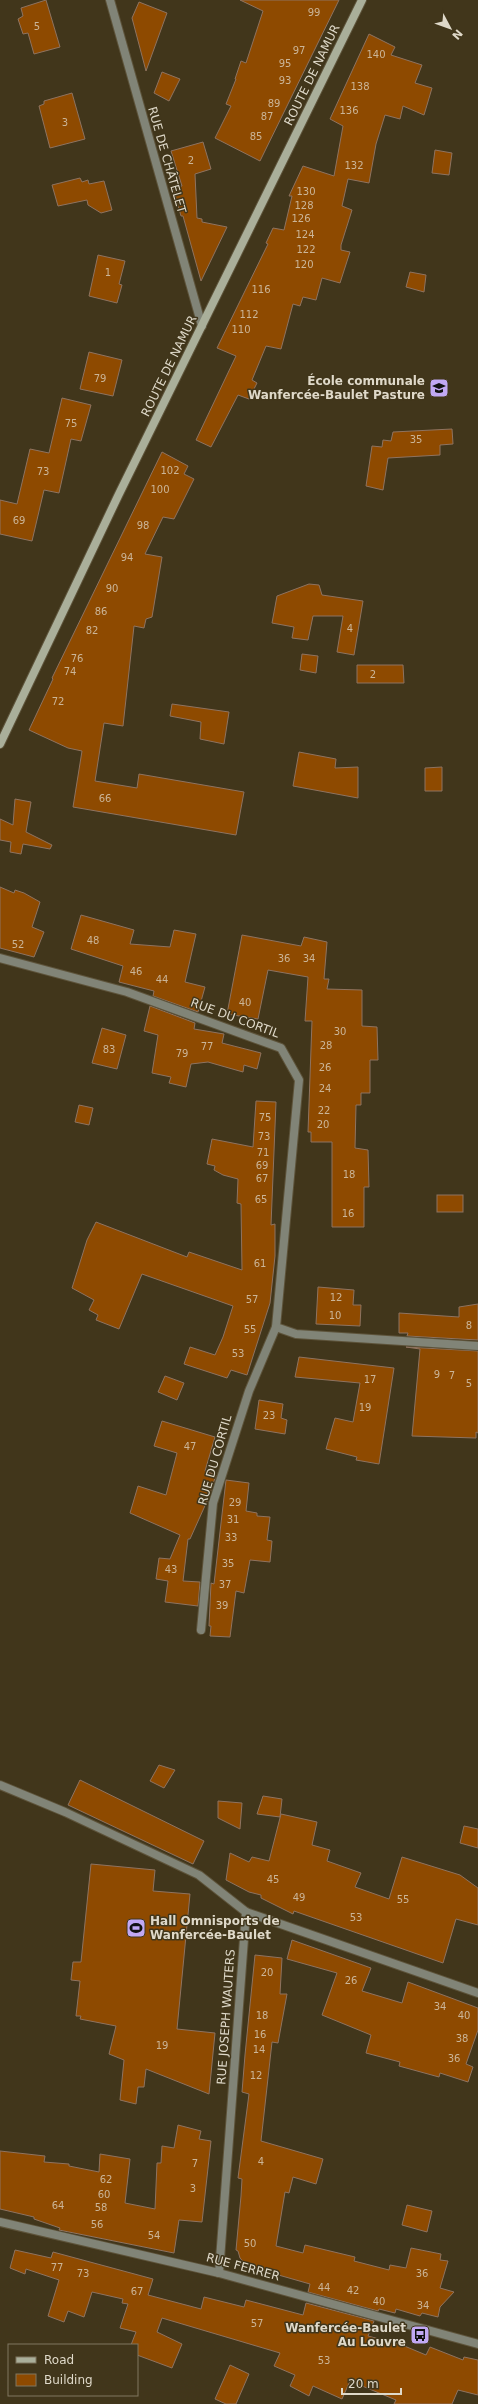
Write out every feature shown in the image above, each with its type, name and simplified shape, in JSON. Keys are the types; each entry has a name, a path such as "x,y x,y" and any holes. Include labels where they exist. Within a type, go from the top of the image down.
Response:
{"main road":[{"name":"ROUTE DE NAMUR","path":"0,744 202,326 362,0"}],"street":[{"name":"RUE DE CHÂTELET","path":"110,0 202,326"},
{"name":"RUE DU CORTIL","path":"0,958 127,992 281,1048 299,1080 276,1327 249,1391 213,1503 200,1630"},
{"path":"276,1327 296,1334 478,1346"},
{"path":"0,1785 65,1812 199,1875 246,1912 478,1993"},
{"name":"RUE JOSEPH WAUTERS","path":"219,2273 246,1912"},
{"name":"RUE FERRER","path":"0,2222 219,2273 478,2344"}],"building":[{"path":"46,0 60,47 34,54 28,33 23,34 18,19 23,16 21,8"},
{"path":"240,0 339,0 260,161 215,138 231,106 226,104 236,79 241,61 246,63 263,11"},
{"path":"139,2 167,13 146,71 132,18"},
{"path":"369,34 395,47 391,55 422,65 415,83 432,88 424,115 403,106 400,119 385,115 376,144 369,183 348,179 342,206 352,210 341,245 341,250 350,252 340,283 322,278 316,300 303,297 300,306 293,304 281,349 266,346 252,380 257,383 249,399 238,395 211,447 196,440 236,356 217,348 268,244 266,243 273,228 284,230 292,196 289,196 303,166 334,176 343,126 330,119"},
{"path":"162,72 180,79 169,101 154,93"},
{"path":"72,93 85,139 50,148 39,106 44,104 44,101"},
{"path":"203,142 211,169 195,174 197,218 202,219 202,222 227,227 201,281 183,216 181,216 173,188 182,186 171,151"},
{"path":"435,150 452,153 449,175 432,173"},
{"path":"80,178 82,182 88,180 89,184 104,181 112,210 101,213 88,205 87,200 58,206 52,185"},
{"path":"98,255 125,261 119,284 122,285 117,303 89,296"},
{"path":"410,272 426,275 424,292 406,287"},
{"path":"89,352 122,360 113,396 80,389"},
{"path":"62,398 91,405 81,441 71,439 59,493 44,490 32,541 0,534 0,500 17,504 30,449 49,453"},
{"path":"452,429 453,444 440,445 440,455 388,458 383,490 366,486 372,446 382,447 383,440 391,441 393,432"},
{"path":"162,452 188,466 184,474 194,479 174,519 163,517 145,554 162,557 152,617 146,619 144,628 134,626 123,726 104,723 95,781 137,788 139,774 244,792 236,835 73,807 82,751 68,748 29,730 53,679 52,678"},
{"path":"309,584 319,585 322,595 363,601 354,655 337,652 343,616 313,616 308,640 292,638 294,627 272,623 277,596"},
{"path":"302,654 318,656 316,673 300,670"},
{"path":"357,665 403,665 404,683 357,683"},
{"path":"172,704 229,712 224,744 200,739 201,722 170,716"},
{"path":"299,752 336,759 335,768 358,767 358,798 293,786"},
{"path":"442,767 442,791 425,791 425,768"},
{"path":"15,799 31,802 26,832 52,845 50,849 23,844 21,854 10,852 11,842 0,840 0,819 13,825"},
{"path":"0,887 14,893 15,890 24,893 40,902 32,927 44,932 34,957 0,948"},
{"path":"81,915 134,930 130,944 170,947 174,930 196,934 185,982 205,987 198,1012 153,996 154,991 119,982 123,966 71,949"},
{"path":"242,935 301,946 304,937 327,942 324,979 329,979 327,989 362,990 362,1026 377,1027 378,1060 370,1060 370,1093 361,1093 361,1105 356,1105 355,1148 368,1150 369,1187 364,1187 364,1227 332,1227 332,1142 311,1142 311,1132 308,1132 312,1021 305,1021 308,977 268,970 258,1019 227,1014"},
{"path":"150,1006 195,1023 194,1029 224,1034 222,1043 261,1053 257,1069 244,1065 243,1072 208,1062 191,1064 186,1087 169,1083 171,1077 152,1073 158,1035 144,1031"},
{"path":"102,1028 126,1035 117,1069 92,1063"},
{"path":"256,1101 276,1102 271,1225 275,1224 275,1256 270,1303 247,1375 231,1370 227,1378 184,1364 190,1347 215,1355 223,1337 233,1306 142,1274 119,1329 96,1320 98,1315 89,1310 94,1300 72,1288 87,1240 96,1222 187,1257 189,1252 242,1270 241,1204 237,1203 238,1179 223,1175 214,1170 215,1166 207,1164 212,1139 253,1147"},
{"path":"79,1105 93,1108 89,1125 75,1122"},
{"path":"437,1195 463,1195 463,1212 437,1212"},
{"path":"318,1287 354,1290 353,1305 361,1305 360,1326 316,1324"},
{"path":"478,1304 478,1340 407,1336 408,1333 399,1333 399,1313 459,1317 459,1307"},
{"path":"406,1347 478,1351 478,1433 476,1432 476,1438 412,1436 420,1349"},
{"path":"299,1357 394,1368 379,1464 356,1460 357,1457 326,1449 335,1418 353,1422 360,1383 295,1377"},
{"path":"165,1376 184,1383 177,1400 158,1392"},
{"path":"259,1400 283,1404 281,1418 287,1420 285,1434 255,1429"},
{"path":"162,1421 215,1437 205,1471 216,1475 208,1499 190,1539 188,1539 183,1581 200,1582 198,1606 165,1602 168,1581 156,1579 159,1558 170,1559 180,1535 130,1513 138,1486 166,1495 177,1453 154,1446"},
{"path":"226,1480 249,1483 246,1511 257,1513 257,1516 270,1517 267,1540 272,1541 270,1562 250,1560 244,1593 236,1591 230,1637 210,1636 211,1626 209,1626 211,1583 214,1584"},
{"path":"159,1765 175,1770 164,1788 150,1781"},
{"path":"80,1780 204,1841 193,1864 68,1805"},
{"path":"263,1796 282,1799 280,1817 257,1814"},
{"path":"218,1801 242,1803 240,1829 218,1818"},
{"path":"281,1814 317,1822 312,1845 330,1850 327,1861 361,1873 355,1887 389,1899 402,1857 460,1875 478,1888 478,1925 456,1919 443,1963 294,1911 293,1914 261,1898 261,1895 249,1892 226,1880 230,1853 249,1862 252,1857 269,1861"},
{"path":"464,1826 478,1829 478,1848 460,1843"},
{"name":"Hall Omnisports de Wanfercée-Baulet","path":"91,1864 155,1870 153,1891 190,1894 177,2029 215,2033 209,2094 146,2069 144,2087 138,2087 136,2104 120,2100 124,2060 109,2054 116,2026 80,2019 81,2016 76,2016 80,1981 71,1980 73,1962 81,1962"},
{"path":"292,1940 371,1968 362,1991 402,2003 408,1982 478,2008 478,2030 466,2064 473,2067 468,2082 440,2073 439,2077 399,2066 400,2062 366,2053 371,2035 322,2015 337,1973 287,1959"},
{"path":"255,1955 282,1958 280,1994 287,1994 278,2043 272,2042 261,2141 323,2159 316,2184 293,2177 289,2193 285,2192 276,2246 303,2253 305,2245 355,2257 354,2261 389,2270 390,2265 406,2268 411,2248 441,2254 440,2260 448,2261 440,2288 454,2292 440,2307 438,2317 422,2313 420,2316 396,2309 395,2313 379,2309 378,2311 308,2292 310,2284 247,2266 240,2258 238,2251 236,2250 242,2179 238,2178 249,2094 242,2092"},
{"path":"178,2125 201,2131 199,2139 211,2141 202,2222 179,2220 174,2253 59,2230 60,2228 34,2219 34,2217 0,2209 0,2151 45,2156 44,2162 69,2164 69,2166 99,2172 100,2154 130,2159 125,2203 155,2209 157,2163 161,2163 162,2146 174,2148"},
{"path":"407,2205 432,2211 427,2232 402,2225"},
{"path":"15,2250 51,2258 53,2252 153,2279 148,2295 201,2309 204,2297 244,2307 246,2300 303,2315 306,2303 374,2321 368,2336 402,2345 426,2355 430,2347 463,2360 464,2357 478,2360 478,2395 458,2390 452,2404 394,2404 396,2400 350,2381 342,2399 313,2386 309,2396 290,2386 295,2375 274,2366 280,2353 162,2318 157,2332 182,2344 172,2368 138,2355 138,2344 131,2344 136,2332 120,2328 128,2304 122,2303 123,2299 92,2292 84,2317 68,2311 64,2322 48,2316 59,2280 26,2269 25,2274 10,2268"},
{"path":"230,2365 249,2374 236,2404 226,2404 215,2399"}],"place":[{"name":"École communale Wanfercée-Baulet Pasture","path":"439,388"},
{"name":"Hall Omnisports de Wanfercée-Baulet","path":"136,1928"},
{"name":"Wanfercée-Baulet Au Louvre","path":"420,2335"}]}
